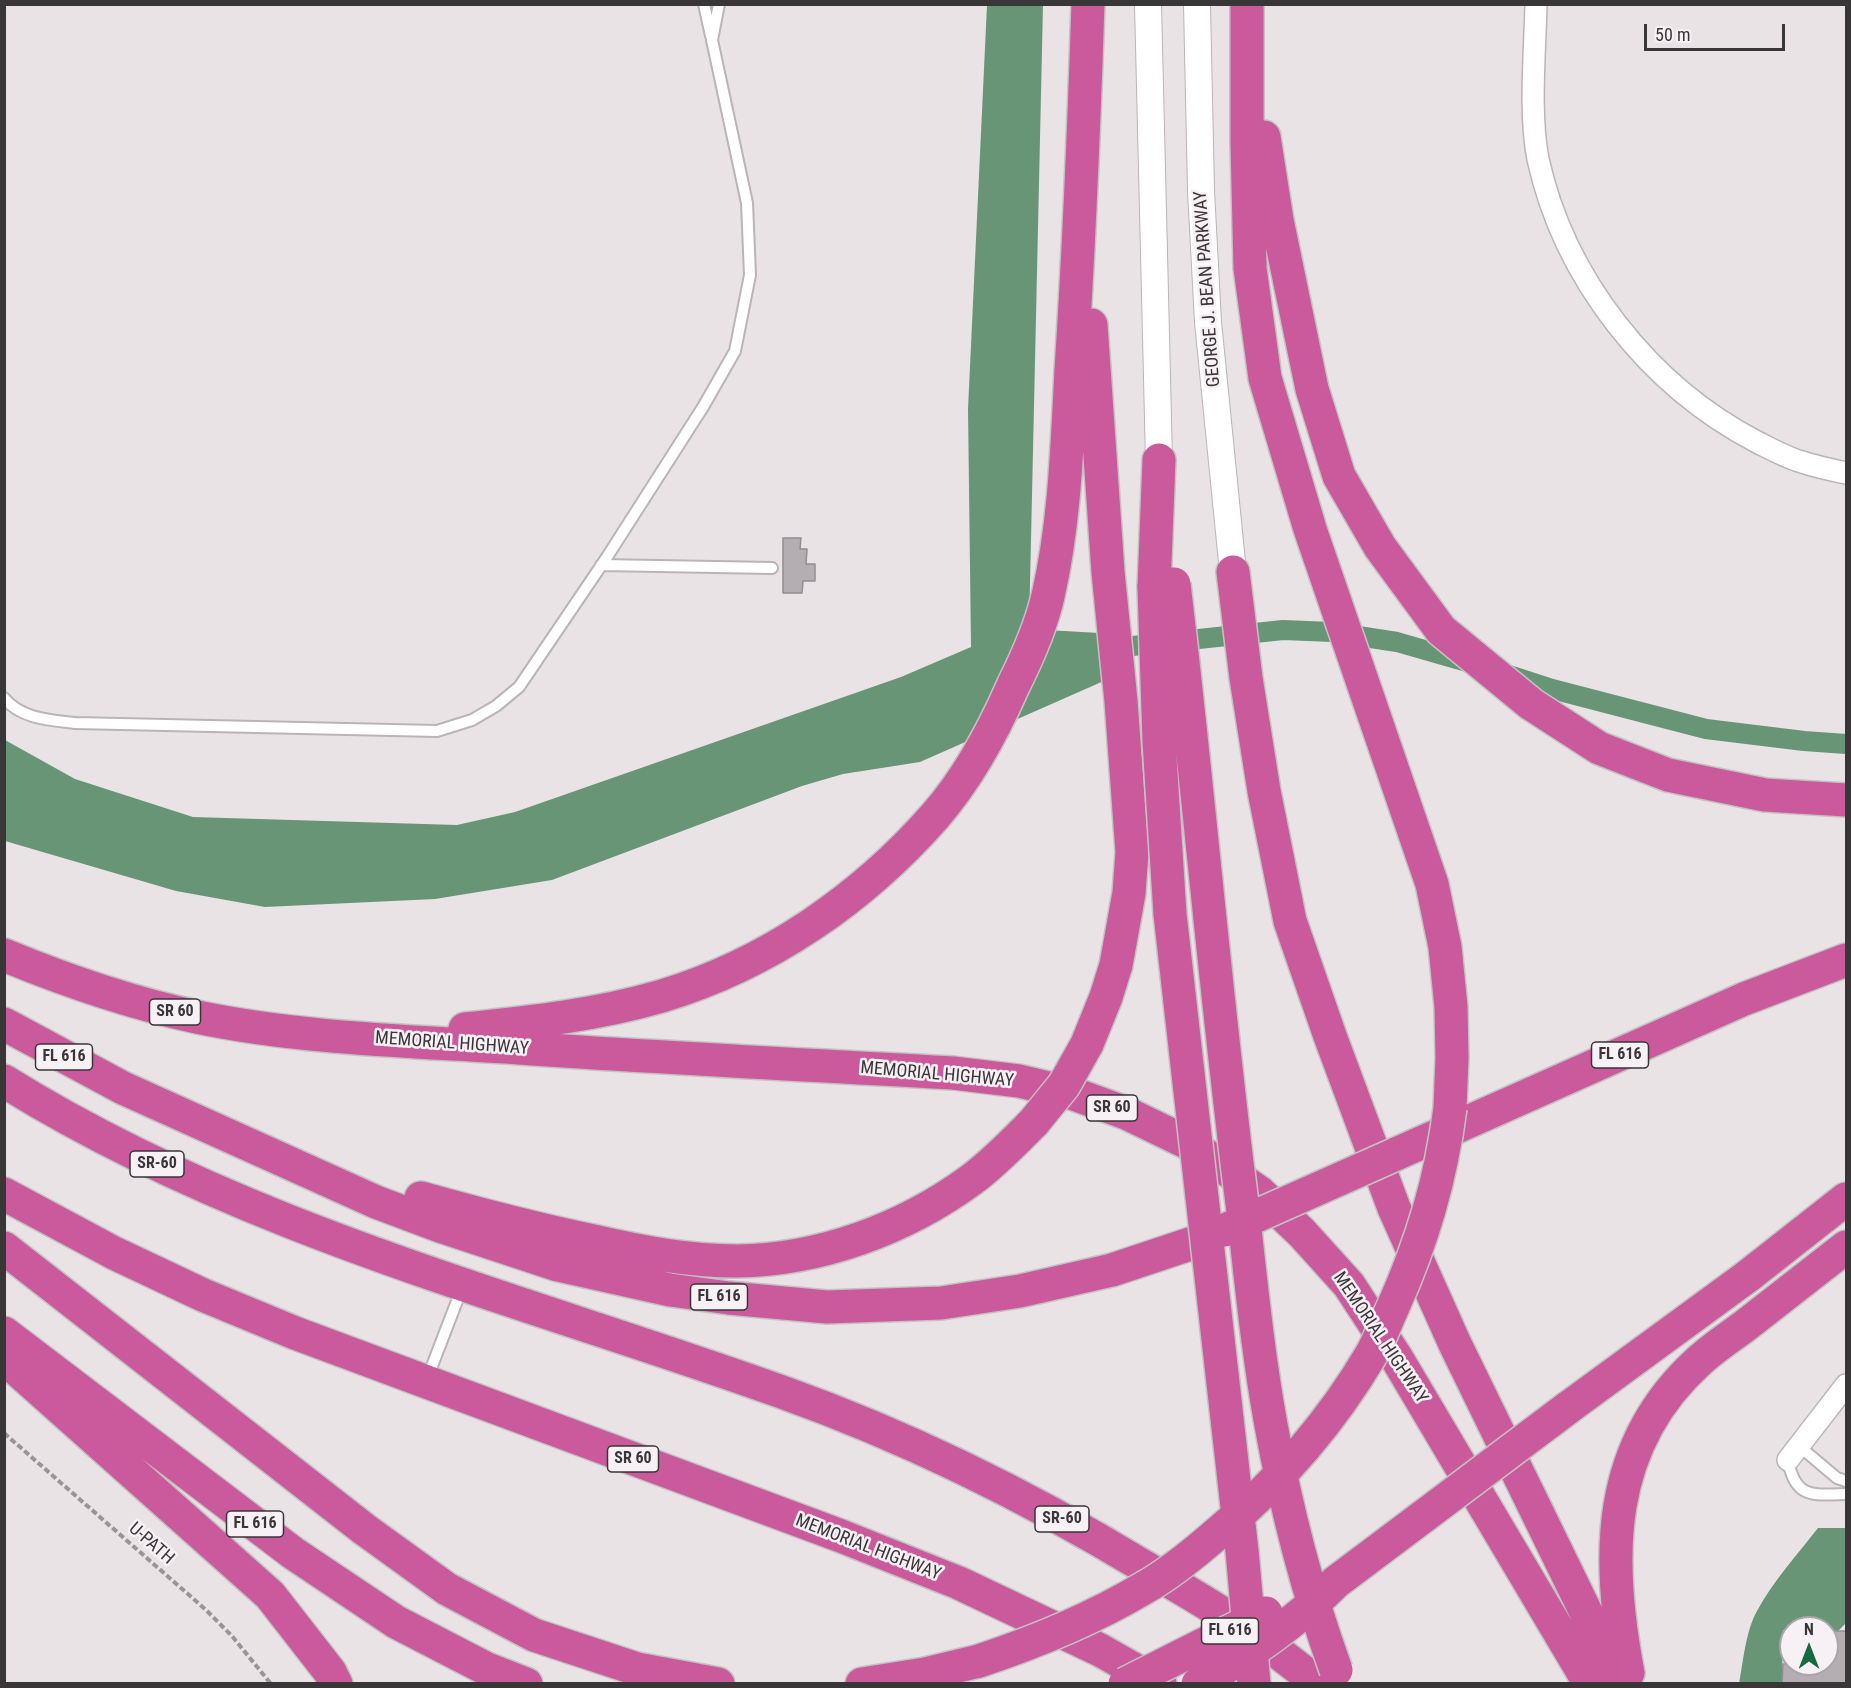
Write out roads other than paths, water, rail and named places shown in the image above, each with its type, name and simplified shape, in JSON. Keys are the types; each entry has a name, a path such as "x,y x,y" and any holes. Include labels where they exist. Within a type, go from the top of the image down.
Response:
{"highway":[{"path":"352,1037 417,1034 606,1011 665,995 739,966 800,933 835,909 890,863 936,814 965,775 989,735 1021,669 1047,600 1063,509 1082,173 1088,4"},
{"path":"1250,4 1261,116 1276,220 1312,389 1339,476 1380,547 1442,630 1531,704 1599,748 1668,775 1765,795 1846,800"},
{"path":"862,1683 925,1674 979,1661 1038,1641 1092,1617 1146,1588 1194,1554 1257,1500 1309,1444 1372,1352 1425,1230 1445,1148 1450,1108 1451,1007 1445,947 1432,885 1310,529 1265,378 1250,268 1247,143 1250,4"},
{"path":"253,1148 308,1167 543,1231 657,1255 738,1261 770,1259 828,1249 876,1233 916,1215 972,1179 1034,1122 1064,1085 1087,1044 1106,997 1123,933 1132,852 1121,701 1108,572 1082,173"},
{"path":"1159,460 1164,586 1160,742 1170,914 1240,1527 1254,1683"},
{"path":"1233,572 1246,678 1264,792 1290,921 1360,1122 1394,1208 1455,1344 1621,1683"},
{"path":"1164,586 1193,748 1224,1060 1269,1413 1298,1552 1317,1617 1342,1683"},
{"name":"MEMORIAL HIGHWAY","path":"4,956 108,994 176,1012 251,1026 352,1037 633,1056 953,1073 1019,1081 1074,1094 1126,1113 1188,1143 1259,1192 1302,1233 1349,1285 1396,1357 1590,1683"},
{"name":"FL 616","path":"4,1024 123,1088 253,1148 376,1202 507,1249 613,1279 670,1290 827,1307 941,1303 1020,1291 1112,1270 1202,1240 1744,999 1846,960"},
{"name":"SR-60","path":"4,1081 129,1150 220,1193 317,1233 784,1392 865,1424 941,1458 1019,1495 1112,1546 1249,1631 1319,1683"},
{"name":"MEMORIAL HIGHWAY","path":"4,1194 114,1253 203,1295 296,1333 841,1536 959,1583 1100,1650 1161,1683"},
{"name":"FL 616","path":"1125,1683 1278,1606 1336,1582 1748,1276 1846,1199"},
{"path":"1630,1683 1619,1623 1614,1558 1619,1506 1632,1458 1643,1434 1656,1411 1699,1361 1846,1247"},
{"path":"4,1248 364,1529 447,1588 534,1635 637,1669 684,1679 718,1683"},
{"name":"FL 616","path":"4,1333 293,1553 396,1622 485,1668 526,1683"},
{"path":"4,1358 270,1595 330,1672 336,1683"},
{"path":"1198,1683 1232,1664 1287,1627 1336,1582"}],"street":[{"path":"1148,4 1159,460"},
{"name":"GEORGE J. BEAN PARKWAY","path":"1197,4 1201,191 1208,322 1233,572"},
{"path":"1536,4 1535,128 1538,159 1552,207 1565,237 1603,305 1630,341 1654,366 1707,412 1732,429 1800,462 1846,473"},
{"path":"1793,1453 1846,1385"}],"lane":[{"path":"4,698 16,710 26,714 75,723 437,731 472,720 496,706 519,687 703,407 735,351 750,275 747,203 704,4"},
{"path":"712,40 719,4"},
{"path":"601,565 772,568"},
{"path":"425,1382 464,1284"},
{"path":"1846,1481 1793,1453 1791,1478 1804,1491 1818,1495 1846,1494"}],"waterway":[{"path":"1105,649 1283,630 1332,632 1397,642 1470,663"},
{"path":"1506,674 1552,689 1706,729 1846,744"}]}
